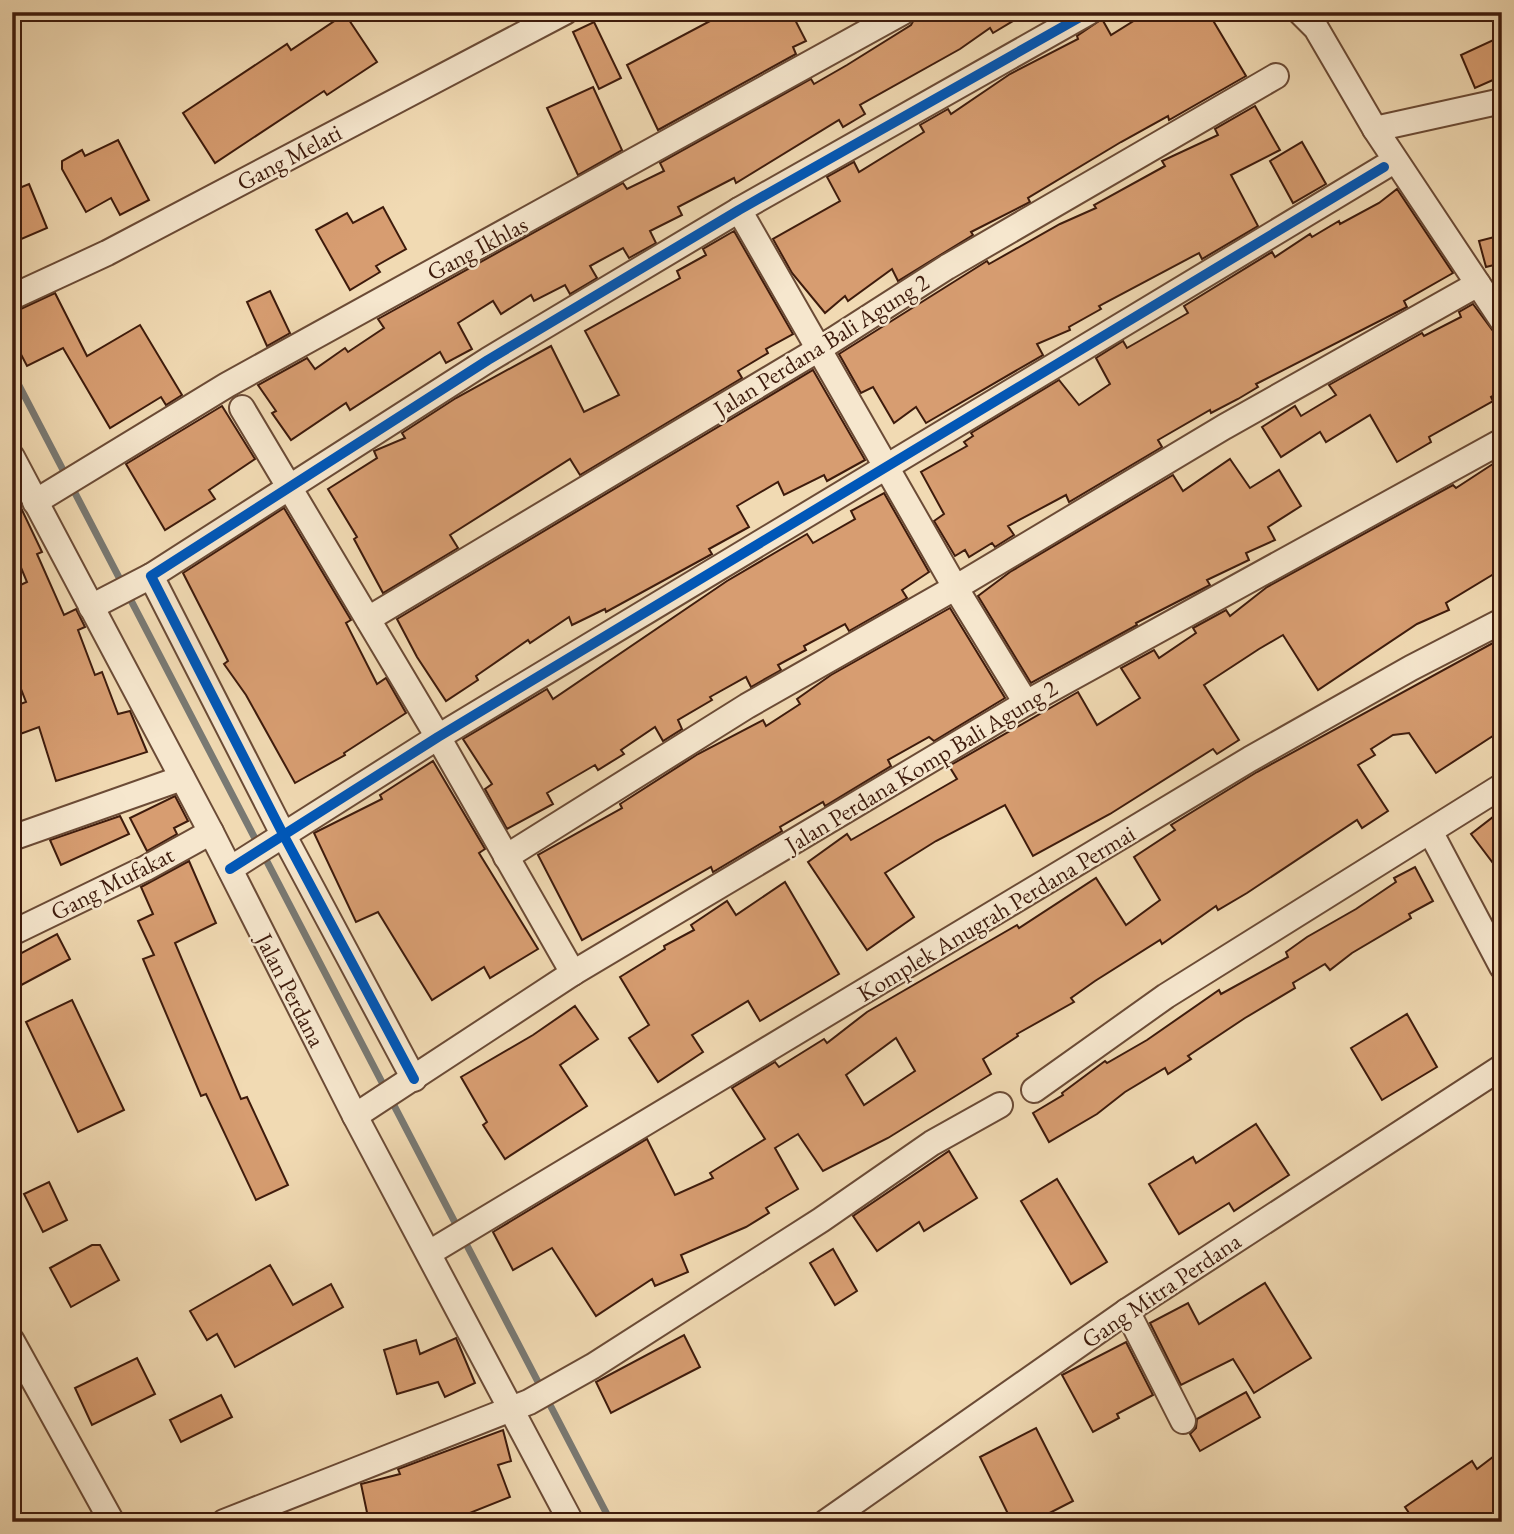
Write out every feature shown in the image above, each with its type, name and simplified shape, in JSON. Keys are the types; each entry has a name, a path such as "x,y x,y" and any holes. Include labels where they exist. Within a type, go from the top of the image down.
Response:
{"street":[{"name":"Gang Melati","path":"12,297 107,253 565,12"},
{"name":"Gang Ikhlas","path":"46,496 227,385 903,12"},
{"path":"99,603 148,577 288,485 488,360 739,210 1089,12"},
{"path":"1300,12 1316,28 1375,129 1502,320"},
{"name":"Jalan Perdana Bali Agung 2","path":"368,619 819,349 947,267 1276,76"},
{"path":"1375,129 1502,101"},
{"path":"233,867 438,737 1384,167"},
{"path":"739,210 955,587 1026,703"},
{"path":"506,857 747,706 955,587 1224,427 1478,284"},
{"path":"242,408 438,737 573,973"},
{"name":"Jalan Perdana Komp Bali Agung 2","path":"363,1111 573,973 1026,703 1502,441"},
{"name":"Jalan Perdana","path":"12,457 46,496 182,778 233,867 520,1406 572,1522"},
{"path":"148,577 281,838 411,1081"},
{"name":"Komplek Anugrah Perdana Permai","path":"436,1248 1250,760 1411,668 1502,621"},
{"path":"12,838 182,778"},
{"path":"1034,1090 1166,996 1431,833 1502,786"},
{"name":"Gang Mufakat","path":"12,933 146,868 211,832"},
{"path":"1431,833 1502,967"},
{"name":"Gang Mitra Perdana","path":"826,1522 1127,1311 1502,1067"},
{"path":"224,1522 520,1406 593,1366 821,1220 932,1143 1000,1105"},
{"path":"1127,1311 1183,1422"},
{"path":"12,1341 112,1522"}],"building":[{"path":"727,12 791,12 806,41 793,47 796,54 658,130 627,65"},
{"path":"918,12 1028,12 993,33 990,28 960,49 860,105 865,114 843,127 839,120 736,183 734,178 678,207 682,215 650,231 656,243 629,258 623,248 590,266 597,278 570,294 565,285 534,301 531,295 501,314 493,301 458,323 472,349 446,363 440,352 350,410 346,403 291,440 272,413 276,411 258,385 307,358 315,369 345,348 348,352 384,328 378,319 623,183 627,189 664,171 660,163 811,79 814,84 847,65 911,25"},
{"path":"1148,12 1208,12 1246,76 1169,120 1168,116 1121,142 1028,198 1030,202 971,232 973,235 898,281 892,269 848,301 845,296 825,313 792,273 773,239 840,201 827,177 854,162 859,172 924,132 920,125 948,109 951,114 1010,74 1078,39 1077,36 1102,19 1111,35"},
{"path":"345,14 377,62 327,95 324,91 215,163 183,113 287,44 291,50"},
{"path":"594,22 621,78 599,89 573,32"},
{"path":"1502,36 1502,76 1475,88 1461,55"},
{"path":"593,87 622,150 578,175 547,108"},
{"path":"1255,106 1280,150 1231,175 1258,226 1202,259 1199,253 1099,306 1101,309 1069,327 1070,330 1037,344 1043,355 926,423 916,407 894,423 873,387 861,393 839,354 987,261 989,264 1060,224 1096,208 1094,205 1165,166 1162,161 1218,135 1215,129"},
{"path":"118,140 149,200 120,215 111,198 86,212 62,169 62,161 82,150 85,156"},
{"path":"1302,142 1326,184 1293,203 1270,161"},
{"path":"29,184 47,228 12,243 12,191"},
{"path":"1397,189 1453,273 1404,301 1407,307 1256,384 1258,387 1238,399 1211,413 1210,410 1158,440 1162,447 1069,502 1066,495 1008,526 1014,535 995,547 992,543 969,557 965,550 955,556 934,521 944,514 921,472 967,446 964,442 973,436 971,433 1059,380 1079,405 1110,384 1096,358 1123,341 1127,348 1188,313 1184,306 1272,252 1275,257 1310,234 1312,237 1379,203"},
{"path":"383,207 406,249 376,266 380,272 350,290 316,230 347,213 353,223"},
{"path":"734,231 793,334 766,349 768,353 738,371 742,378 580,475 570,459 450,535 458,548 383,593 354,539 357,537 328,489 377,458 374,451 405,438 402,433 456,398 551,346 584,412 619,395 585,331 680,278 677,271 706,255 703,249"},
{"path":"1502,235 1502,263 1486,267 1479,241"},
{"path":"270,291 290,333 267,346 247,302"},
{"path":"55,293 87,356 140,325 182,395 166,405 161,397 110,428 63,348 27,366 12,337 12,313"},
{"path":"1473,304 1493,331 1502,351 1502,391 1491,397 1493,401 1429,437 1431,442 1397,462 1370,415 1326,442 1320,432 1281,457 1262,427 1295,406 1301,416 1336,395 1329,385 1422,333 1424,336 1461,317 1459,312"},
{"path":"813,370 865,460 827,481 824,475 784,495 778,482 737,506 749,527 709,549 712,554 606,612 605,609 572,625 569,617 530,643 528,640 476,676 478,680 446,701 417,657 397,619"},
{"path":"222,406 255,459 209,490 215,499 165,530 126,464"},
{"path":"1502,458 1502,569 1446,603 1449,610 1417,624 1318,690 1283,635 1259,649 1204,685 1239,740 1217,754 1213,749 1110,814 1033,856 1005,805 936,841 885,873 914,917 867,950 808,862 847,834 851,840 957,779 949,766 1078,692 1097,725 1140,698 1121,668 1154,650 1159,658 1196,633 1193,628 1226,610 1230,616 1267,587 1453,485 1456,488"},
{"path":"1230,459 1250,488 1279,470 1301,506 1268,527 1275,540 1246,553 1249,560 1207,580 1210,585 1136,623 1137,625 1031,683 978,596 1010,572 1173,475 1183,491"},
{"path":"12,489 42,552 37,554 64,615 76,609 85,627 78,630 95,675 102,672 118,714 130,711 147,752 56,781 39,727 12,737 12,707 26,702 12,666 12,589 27,582 12,546"},
{"path":"884,493 929,572 902,590 907,598 849,631 845,624 804,646 806,650 778,665 781,670 751,687 746,677 710,697 712,700 678,720 682,729 663,741 655,727 621,750 624,754 598,770 595,765 547,793 553,804 507,829 485,789 492,784 463,739 547,689 553,699 727,581 807,534 813,543 855,519 851,511"},
{"path":"284,508 351,620 346,623 377,684 386,678 406,713 344,753 345,755 295,783 246,695 224,664 228,661 183,573"},
{"path":"950,608 1005,698 934,741 929,737 888,760 891,766 825,806 823,802 780,827 782,831 713,872 711,867 582,940 538,855 622,808 620,804 698,754 763,720 766,726 800,704 797,699 831,675"},
{"path":"1502,638 1502,730 1436,773 1409,733 1393,735 1371,749 1375,755 1358,765 1388,811 1362,828 1357,820 1247,893 1218,910 1216,906 1162,944 1160,940 1095,981 1071,998 1074,1002 1017,1034 1018,1036 983,1059 991,1074 888,1138 823,1171 798,1134 775,1148 798,1189 766,1208 769,1213 746,1227 681,1255 688,1272 655,1286 652,1279 596,1316 552,1248 513,1270 493,1232 647,1139 675,1195 713,1178 710,1173 765,1139 732,1088 775,1062 779,1067 824,1039 827,1043 867,1012 1017,925 1019,928 1096,878 1126,925 1160,900 1134,857 1175,830 1171,825 1257,772","holes":["896,1038 915,1071 864,1105 846,1075"]},
{"path":"433,761 485,849 479,853 538,949 490,978 484,967 432,1000 378,912 356,922 314,833 382,799 380,795"},
{"path":"175,796 188,821 174,828 177,834 147,851 130,818"},
{"path":"120,816 129,834 61,865 50,840"},
{"path":"1493,817 1502,828 1502,875 1471,834"},
{"path":"189,861 216,923 175,943 241,1099 247,1097 288,1185 256,1200 206,1094 201,1096 143,959 154,955 138,921 153,914 141,887"},
{"path":"1415,867 1433,901 1409,914 1411,918 1352,953 1330,970 1325,964 1293,983 1295,988 1188,1056 1191,1059 1168,1074 1165,1068 1125,1092 1097,1114 1049,1142 1033,1113 1063,1095 1062,1093 1105,1061 1107,1063 1147,1040 1219,990 1221,994 1288,957 1286,952 1307,937 1356,909 1396,882 1394,878"},
{"path":"785,882 839,974 760,1021 748,1001 692,1035 703,1052 658,1082 629,1038 649,1025 620,977 665,949 664,946 694,930 691,925 727,901 736,915"},
{"path":"57,934 70,959 12,990 12,958"},
{"path":"72,1000 124,1110 78,1132 26,1022"},
{"path":"575,1006 598,1039 560,1065 587,1106 505,1159 483,1125 487,1122 461,1077 533,1035"},
{"path":"1407,1014 1437,1067 1382,1100 1351,1048"},
{"path":"1256,1124 1289,1175 1234,1211 1229,1203 1179,1234 1149,1184 1193,1157 1196,1163"},
{"path":"949,1151 977,1198 924,1231 919,1222 877,1251 853,1216"},
{"path":"1057,1179 1107,1262 1071,1284 1021,1201"},
{"path":"49,1182 67,1220 43,1232 24,1194"},
{"path":"92,1245 100,1245 119,1280 71,1307 50,1268"},
{"path":"833,1249 857,1291 835,1305 810,1263"},
{"path":"270,1265 293,1305 331,1284 343,1307 235,1367 217,1334 207,1340 190,1311"},
{"path":"1265,1283 1311,1358 1254,1393 1233,1359 1181,1385 1150,1323 1188,1303 1199,1324"},
{"path":"684,1335 700,1367 611,1413 596,1382"},
{"path":"456,1338 475,1383 445,1397 438,1382 397,1394 384,1350 416,1340 420,1354"},
{"path":"1126,1342 1153,1395 1117,1414 1119,1418 1093,1432 1062,1375"},
{"path":"137,1358 155,1394 92,1425 75,1388"},
{"path":"1246,1392 1260,1417 1200,1451 1190,1434 1196,1428 1197,1419"},
{"path":"221,1395 232,1417 181,1442 170,1420"},
{"path":"1036,1428 1073,1501 1032,1522 1012,1522 980,1457"},
{"path":"503,1430 511,1461 498,1465 510,1497 467,1514 470,1522 369,1522 361,1484 400,1474 398,1469"},
{"path":"1502,1450 1502,1516 1494,1522 1415,1522 1405,1507 1472,1461 1477,1469"}],"waterway":[{"path":"12,372 611,1522"}],"cycle path":[{"path":"414,1079 284,836 151,576 488,360 739,210 1089,12"},
{"path":"230,869 438,737 1384,167"}]}
